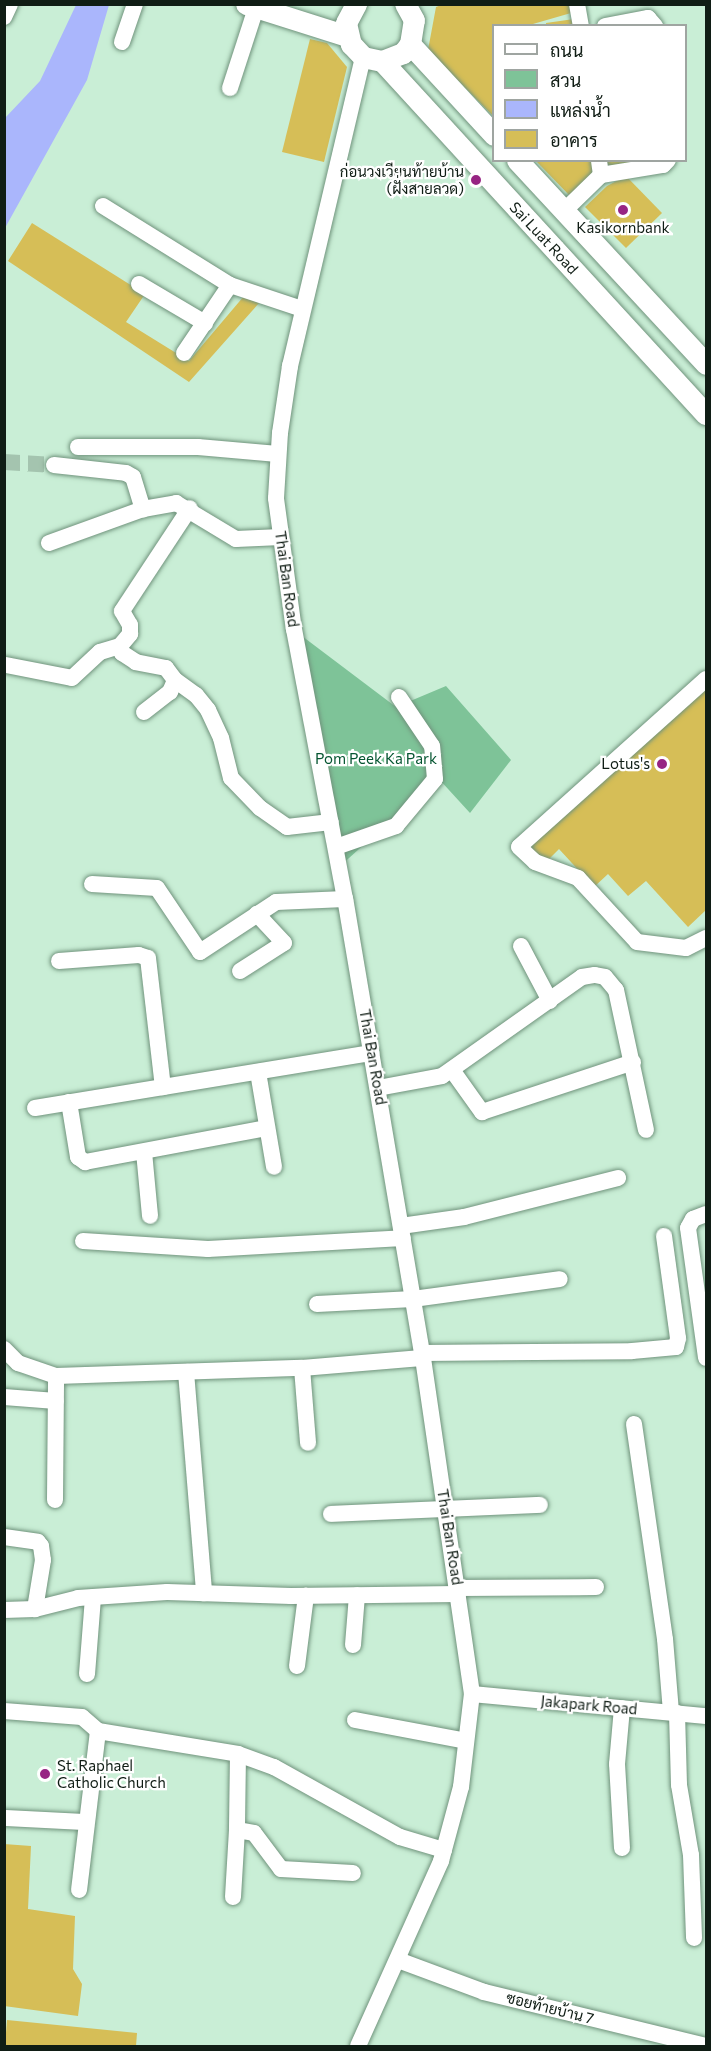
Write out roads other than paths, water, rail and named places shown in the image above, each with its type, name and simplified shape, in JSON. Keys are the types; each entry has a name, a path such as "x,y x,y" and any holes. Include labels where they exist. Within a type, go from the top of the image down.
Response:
{"main road":[{"path":"251,6 347,36 346,23 356,4"},
{"path":"372,59 393,59 410,44 414,20 411,6"},
{"name":"Sai Luat Road","path":"347,36 372,59 706,414"},
{"path":"410,44 492,133"},
{"path":"520,162 706,364"}],"street":[{"path":"4,17 10,4"},
{"path":"122,42 135,4"},
{"path":"577,4 581,24"},
{"path":"230,88 251,6"},
{"path":"616,24 648,18 653,24"},
{"name":"Thai Ban Road","path":"358,2046 398,1960 444,1850 461,1787 472,1694 413,1299 336,847 294,630 276,498 278,454 302,309 372,59"},
{"path":"564,211 600,168 663,165 666,162"},
{"path":"103,206 230,285 302,309"},
{"path":"139,284 205,323"},
{"path":"184,354 230,285"},
{"path":"78,447 198,447 278,454"},
{"path":"54,465 126,473 133,477 143,508"},
{"path":"49,543 143,508 176,503 190,508 236,539 281,537"},
{"path":"6,665 72,678 100,652 120,646 129,634 130,625 122,611 190,508"},
{"path":"120,646 122,653 136,662 166,668 175,680 196,695 208,710 221,738 231,778 260,808 287,827 331,822"},
{"path":"706,679 519,847 535,862 578,878 637,942 686,948 706,938"},
{"path":"144,712 170,692 175,680"},
{"path":"336,847 396,826 435,779 432,746 399,697"},
{"path":"92,884 156,888 200,952 276,902 345,899"},
{"path":"240,971 284,943 257,914"},
{"path":"521,946 550,1000"},
{"path":"59,961 139,955 148,958 163,1087"},
{"path":"378,1088 442,1076 582,977 605,977 616,990 646,1130"},
{"path":"35,1108 372,1053"},
{"path":"452,1070 482,1112 633,1062"},
{"path":"258,1072 274,1167"},
{"path":"69,1102 80,1160 144,1152 266,1128"},
{"path":"144,1152 150,1216"},
{"path":"83,1241 208,1249 402,1232 618,1178"},
{"path":"706,1215 693,1219 688,1228 706,1358"},
{"path":"4,1350 18,1363 56,1376 302,1368 422,1355 632,1351 676,1347 678,1338 664,1236"},
{"path":"317,1304 413,1299 560,1279"},
{"path":"302,1368 308,1443"},
{"path":"186,1372 204,1593"},
{"path":"55,1500 56,1376"},
{"path":"4,1396 56,1401"},
{"path":"634,1424 665,1639 680,1785 691,1855 694,1938"},
{"path":"331,1514 445,1507 540,1505"},
{"path":"4,1537 38,1542 40,1546 44,1560 34,1609"},
{"path":"4,1610 34,1609 93,1597 204,1593 357,1595 596,1587"},
{"path":"353,1645 357,1595"},
{"path":"297,1666 306,1596"},
{"path":"87,1674 93,1597"},
{"name":"Jakapark Road","path":"472,1694 706,1716"},
{"path":"622,1708 617,1764 622,1848"},
{"path":"4,1712 82,1716 98,1731 238,1754 274,1767 400,1837 444,1850"},
{"path":"355,1720 466,1741"},
{"path":"80,1890 98,1731"},
{"path":"233,1898 238,1754"},
{"path":"4,1818 86,1822"},
{"path":"237,1830 254,1833 281,1869 353,1873"},
{"name":"ซอยท้ายบ้าน 7","path":"398,1960 484,1992 706,2046"}],"water":[{"path":"76,5 109,5 87,80 5,228 5,118 40,81"}],"tunnel":[{"path":"4,462 54,465"}],"place":[{"name":"ก่อนวงเวียนท้ายบ้าน (ฝั่งสายลวด)","path":"476,180"},
{"name":"Kasikornbank","path":"623,210"},
{"name":"Lotus's","path":"662,764"},
{"name":"St. Raphael Catholic Church","path":"45,1774"}],"park label":[{"name":"Pom Peek Ka Park","path":"376,759"}]}
